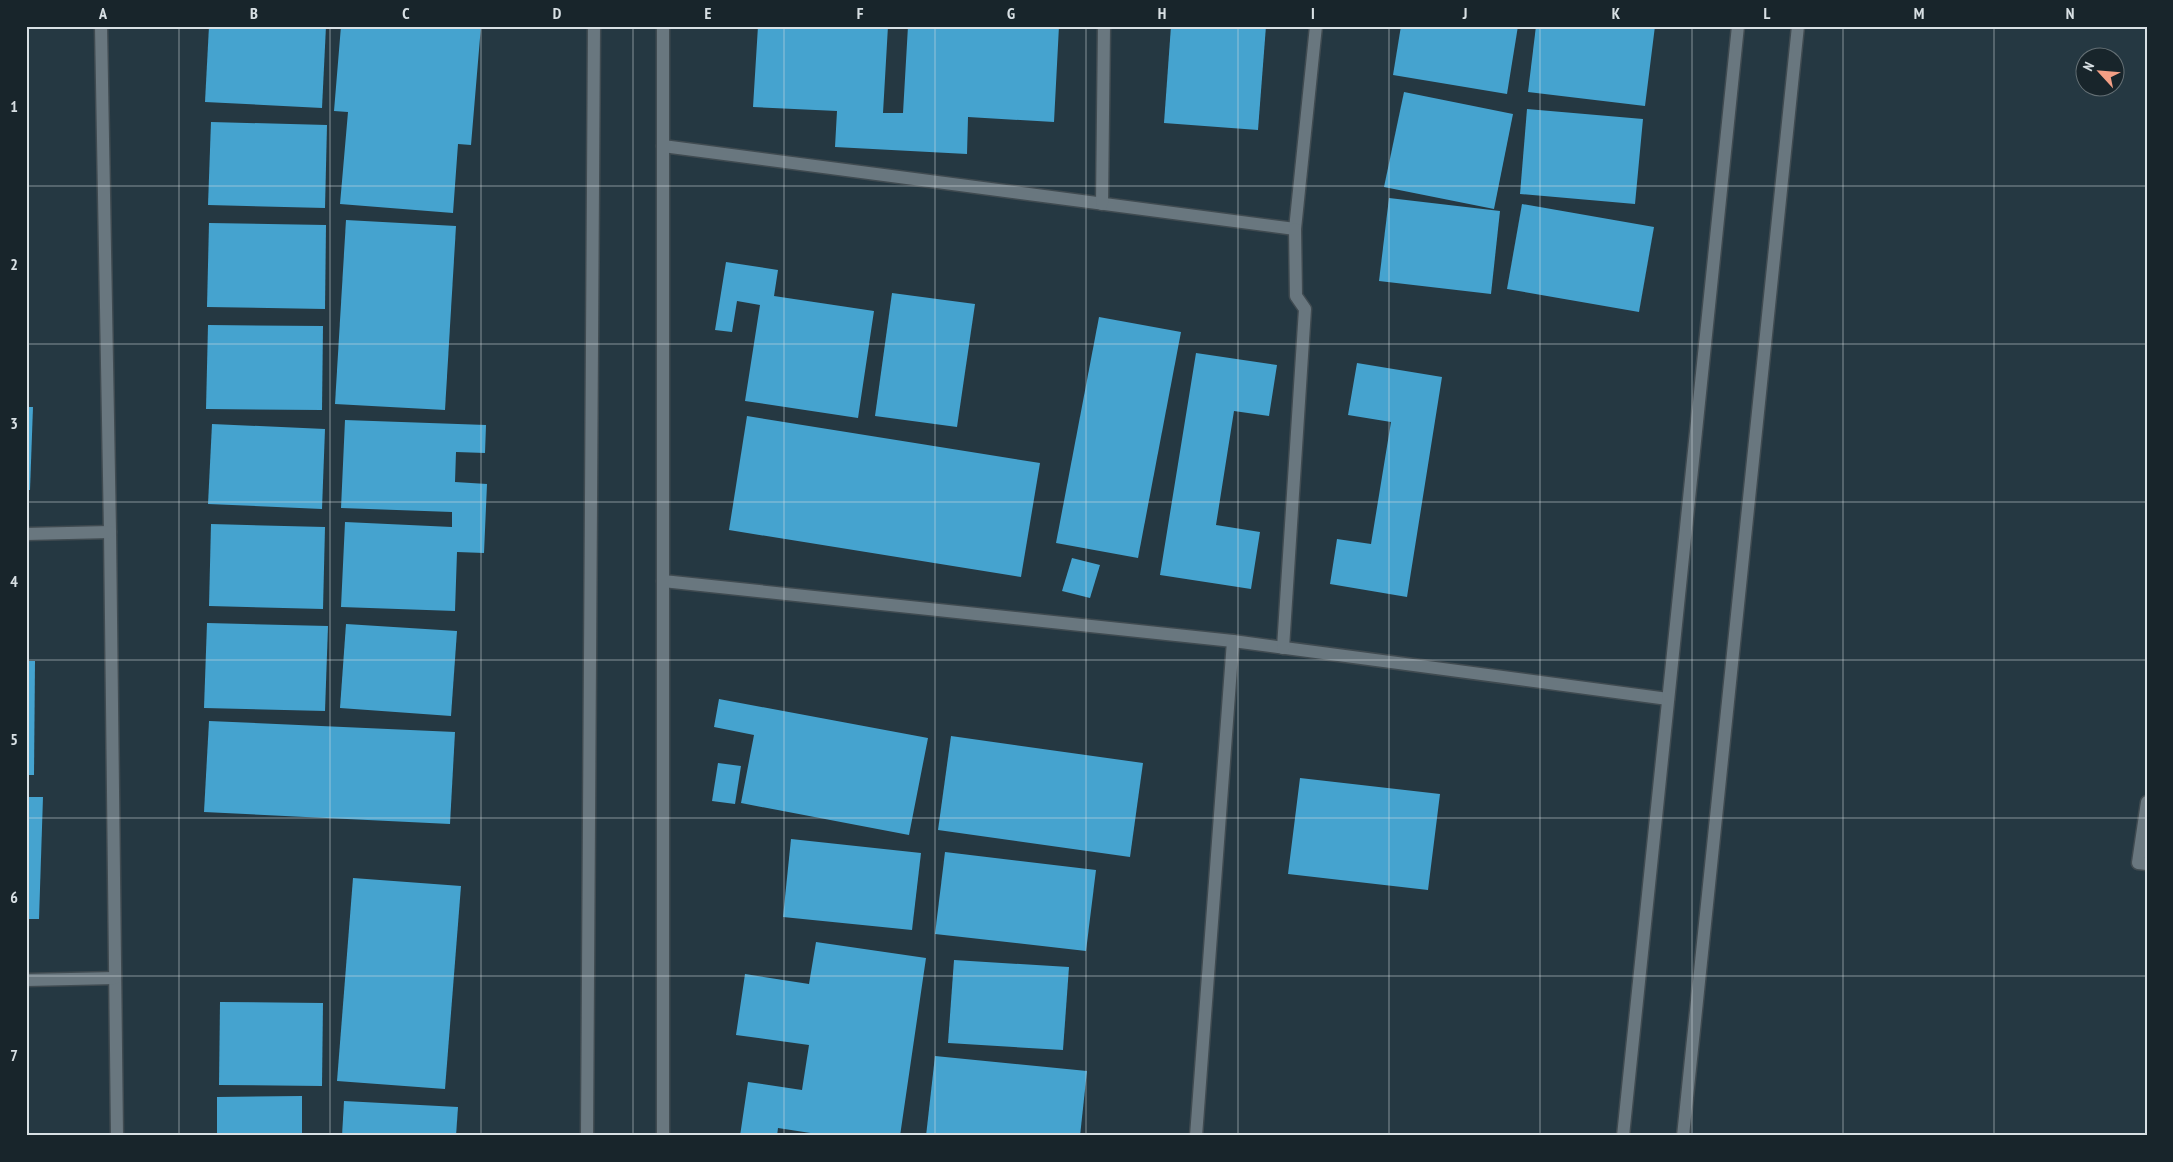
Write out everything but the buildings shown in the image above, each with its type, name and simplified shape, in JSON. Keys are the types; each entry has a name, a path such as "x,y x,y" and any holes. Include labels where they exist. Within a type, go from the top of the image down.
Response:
{"street":[{"path":"101,26 110,532 117,1136"},
{"path":"588,1136 594,26"},
{"path":"663,26 663,1136"},
{"path":"1102,204 1104,26"},
{"path":"1282,648 1305,309 1296,296 1295,229 1316,26"},
{"path":"1623,1136 1738,26"},
{"path":"1683,1136 1798,26"},
{"path":"663,146 1295,229"},
{"path":"26,534 110,532"},
{"path":"663,582 1233,641 1668,699"},
{"path":"1196,1136 1233,641"},
{"path":"2147,802 2138,863 2147,864"},
{"path":"26,980 115,978"}],"shaded area":[{"path":"26,26 2147,26 2147,1136 26,1136"}]}
